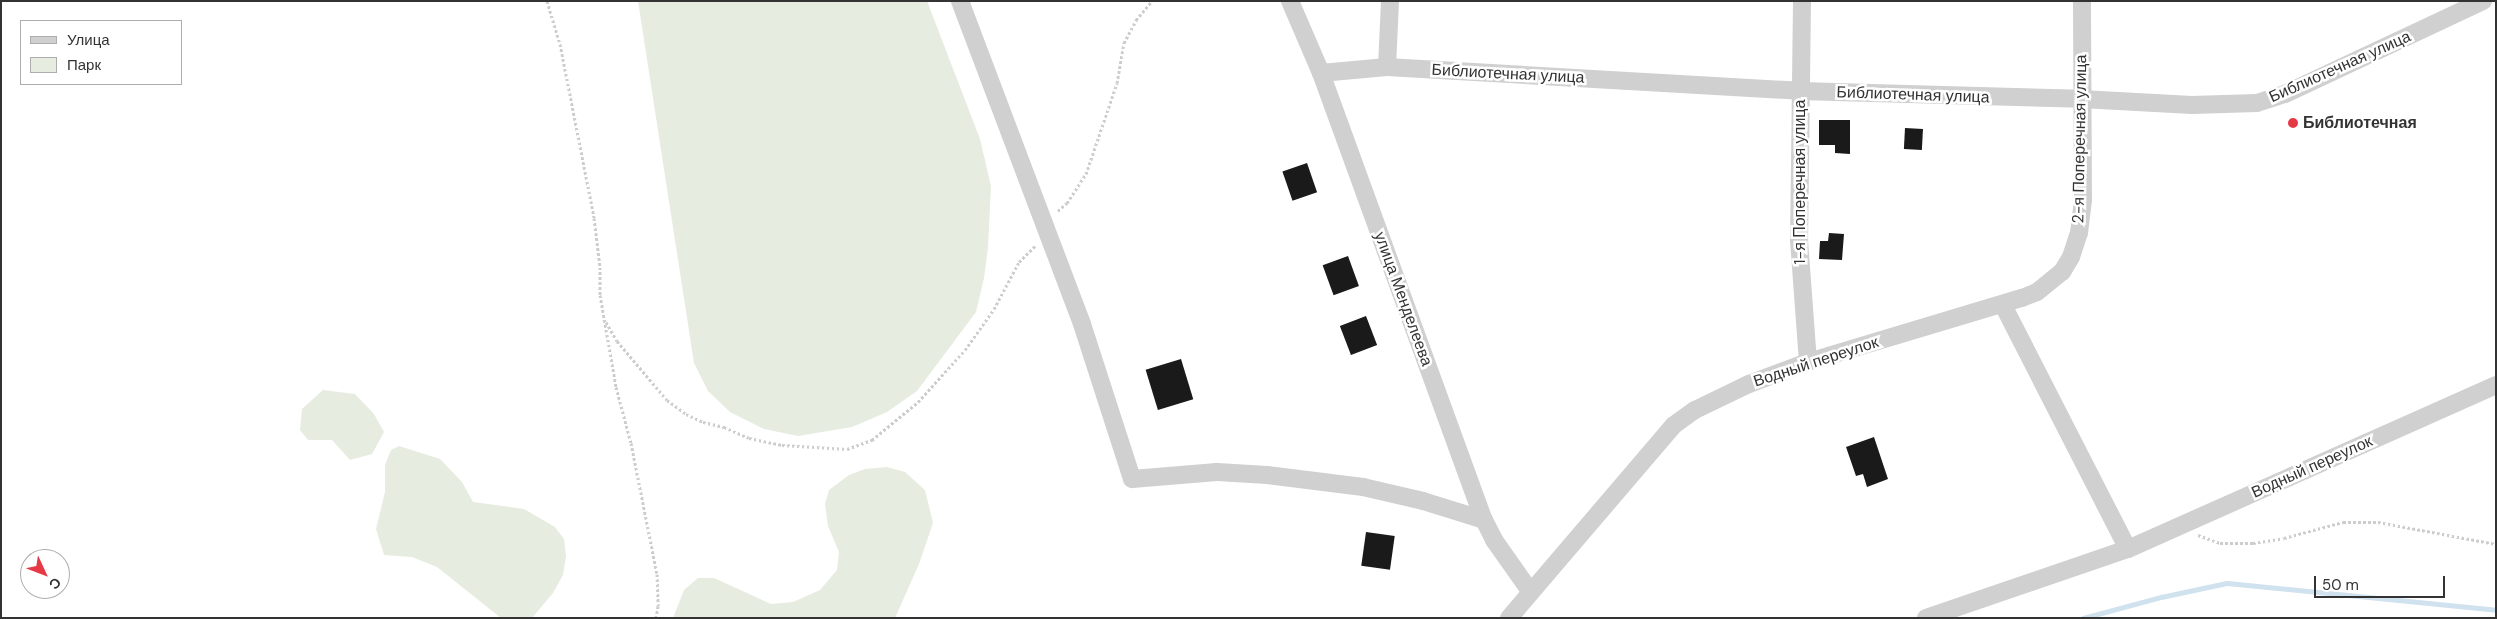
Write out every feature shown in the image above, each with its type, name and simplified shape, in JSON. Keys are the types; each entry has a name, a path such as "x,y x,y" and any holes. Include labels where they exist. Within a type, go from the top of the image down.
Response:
{"street":[{"path":"960,1 1082,324 1132,479 1217,472 1267,475 1362,487 1423,501 1484,520"},
{"name":"улица Менделеева","path":"1290,1 1321,73 1484,520 1494,540 1530,590"},
{"path":"1387,67 1390,1"},
{"name":"1-я Поперечная улица","path":"1802,1 1799,240 1808,362"},
{"name":"2-я Поперечная улица","path":"2062,272 2071,257 2079,233 2083,199 2082,1"},
{"name":"Библиотечная улица","path":"1321,73 1387,67 1800,91 2081,99 2192,105 2257,103 2272,100 2483,1"},
{"name":"Водный переулок","path":"1509,618 1530,590 1674,425 1695,410 1749,384 1808,362 2003,305 2037,292 2062,272"},
{"path":"2003,305 2128,549"},
{"name":"Водный переулок","path":"1926,618 2128,549 2496,385"}],"path":[{"path":"547,1 560,44 594,218 600,267 600,295 616,387 631,443 657,574 658,606 656,618"},
{"path":"605,320 617,341 666,400 686,414 703,422 724,427 749,438 782,445 847,449 872,440 918,402 965,350 994,309 1019,262 1067,203 1086,174 1117,83 1124,43 1136,20 1152,1"},
{"path":"2180,526 2210,541 2234,545 2284,538 2343,522 2378,522 2496,544"}],"green space":[{"path":"638,1 927,1 980,139 991,186 988,248 984,278 976,312 917,391 887,412 852,427 798,436 764,429 730,412 708,391 694,363"},
{"path":"323,390 355,394 374,414 384,432 372,454 350,460 332,440 308,440 300,430 302,409"},
{"path":"399,446 440,459 462,482 473,502 524,509 555,527 564,539 566,556 563,575 553,593 532,618 501,618 437,567 412,557 384,555 376,529 385,492 385,465 391,450"},
{"path":"887,467 905,472 925,490 933,523 919,564 895,618 673,618 684,590 698,578 714,578 771,604 793,602 820,590 837,570 839,552 828,526 825,504 829,490 849,475 865,469"}],"building":[{"path":"1819,120 1850,120 1850,154 1835,153 1835,145 1819,145"},
{"path":"1905,128 1923,129 1922,150 1904,149"},
{"path":"1307,163 1317,192 1293,201 1282,171"},
{"path":"1829,233 1844,234 1842,260 1819,259 1820,241 1828,241"},
{"path":"1348,256 1359,286 1334,295 1323,265"},
{"path":"1366,316 1377,345 1351,355 1340,326"},
{"path":"1181,359 1193,399 1158,410 1146,370"},
{"path":"1874,437 1888,479 1867,487 1863,474 1856,476 1846,447"},
{"path":"1366,532 1395,536 1390,570 1361,566"}],"waterway":[{"path":"2083,618 2161,597 2227,583 2496,610"}],"place":[{"name":"Библиотечная","path":"2293,123"}]}
